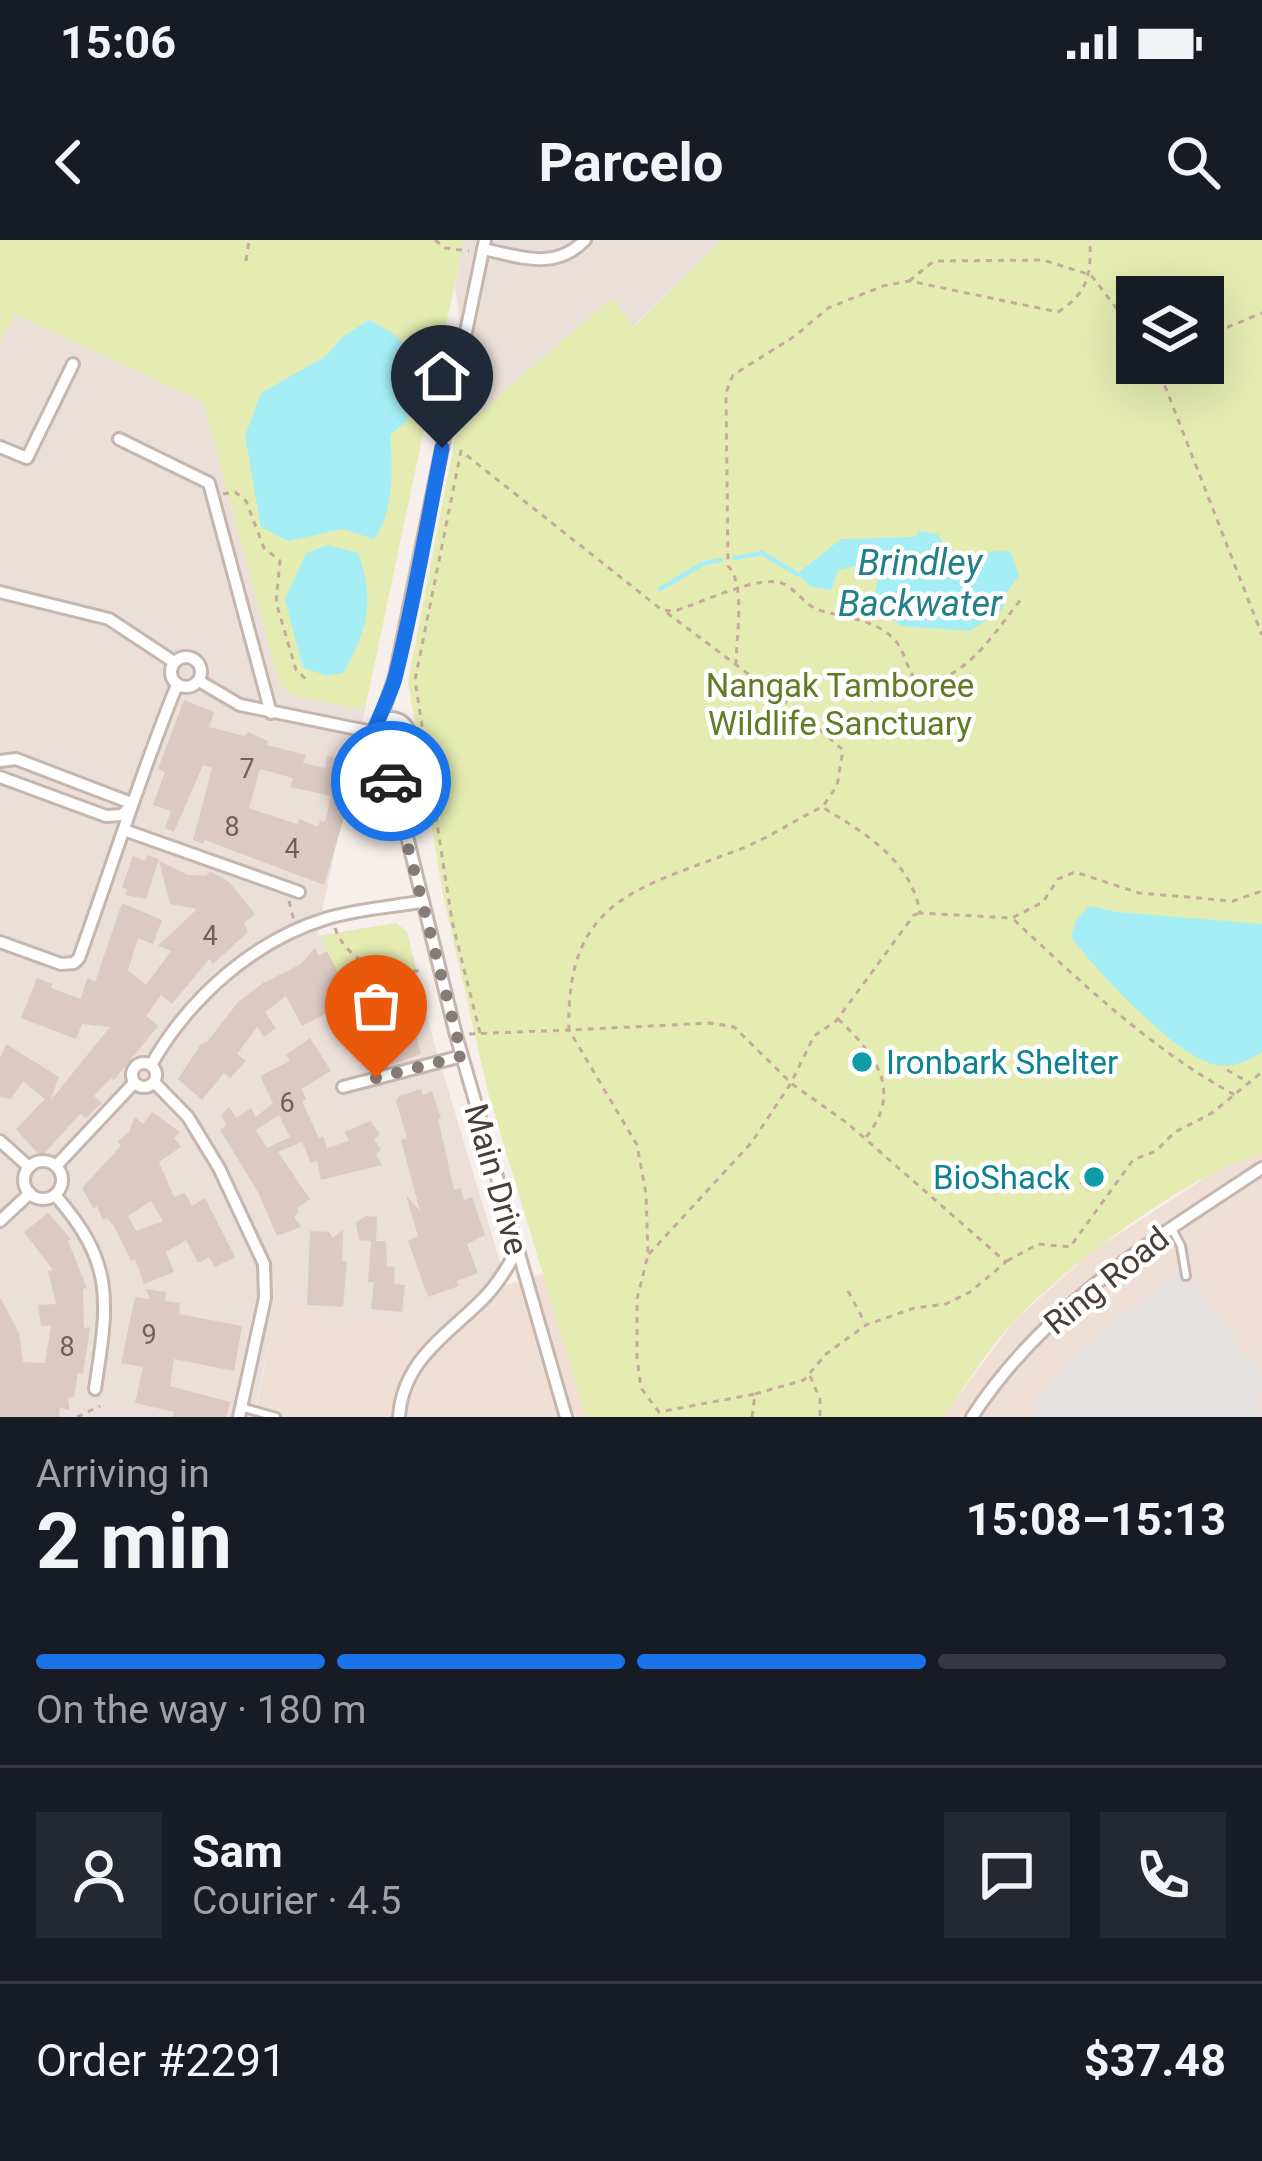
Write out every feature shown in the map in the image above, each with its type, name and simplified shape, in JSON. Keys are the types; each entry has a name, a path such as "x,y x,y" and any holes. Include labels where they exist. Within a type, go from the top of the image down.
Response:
{"street":[{"path":"395,676 400,719 411,734 404,752 393,757 373,744 376,726 395,676 484,245 555,260 574,252 585,240"},
{"path":"0,447 27,458 73,364"},
{"path":"119,439 209,483 271,713"},
{"path":"0,592 109,619 174,662"},
{"path":"183,657 194,659 200,667 199,680 190,687 177,685 171,676 174,662 183,657"},
{"path":"199,680 240,705 271,713 376,726 400,719"},
{"path":"0,942 61,964 74,963 177,685"},
{"name":"Main Drive","path":"398,800 404,752"},
{"name":"Main Drive","path":"382,754 398,800 456,1035 566,1417"},
{"path":"0,761 16,759 129,806"},
{"path":"0,777 106,816 122,815 129,806"},
{"path":"124,830 295,891"},
{"path":"151,1065 154,1082 143,1088 134,1083 136,1067 151,1065 229,971 296,928 332,916 420,902"},
{"path":"343,1087 462,1056"},
{"path":"154,1082 188,1117 219,1168 264,1264 265,1298 240,1412"},
{"path":"56,1166 134,1083"},
{"path":"0,1141 29,1167"},
{"path":"41,1161 56,1166 61,1184 55,1195 43,1199 29,1193 24,1181 29,1167 41,1161"},
{"name":"Ring Road","path":"972,1417 1052,1321 1122,1259 1262,1168"},
{"path":"0,1221 29,1193"},
{"path":"55,1195 77,1220 99,1261 105,1320 95,1389"},
{"path":"399,1417 421,1356 484,1298 517,1250"}],"lane":[{"path":"1171,1227 1181,1246 1186,1276"},
{"path":"240,1412 276,1417"}],"path":[{"path":"246,260 249,240"},
{"path":"435,240 464,252"},
{"path":"736,665 739,590 737,575 728,566 726,393 733,375 795,336 828,308 883,286 909,281 1058,312 1072,303 1091,275 1090,240"},
{"path":"909,281 934,261 1042,260 1091,275 1116,308"},
{"path":"1224,327 1262,313"},
{"path":"1164,384 1262,634"},
{"path":"480,1034 452,921 415,680 461,451 843,750 837,786 822,807 754,843 638,887 593,929 573,960 569,1030 637,1145 646,1194 648,1255 638,1299 637,1358 641,1388 660,1415 804,1380 826,1354 866,1325 914,1308 946,1304 1037,1244 1070,1246 1133,1160 1156,1151 1175,1132 1212,1113 1262,1072"},
{"path":"212,494 235,492 246,500 264,548 280,561 276,602 296,670 308,682"},
{"path":"662,610 675,611 769,579 786,585 820,611 852,616 882,630 897,642 913,679 922,686 977,658 1023,597"},
{"path":"822,807 894,857 916,888 920,913"},
{"path":"648,1255 752,1142 791,1083 814,1036 838,1019 914,914 1012,918 1043,902 1058,879 1075,872 1139,892 1233,901 1261,893"},
{"path":"295,891 289,906 296,928"},
{"path":"332,916 341,945 354,958 393,971 422,970"},
{"path":"1012,918 1112,1011 1183,1066 1235,1095"},
{"path":"838,1019 880,1072 887,1095 878,1122 865,1139"},
{"path":"456,1035 711,1023 734,1027 791,1083 865,1139 1006,1262"},
{"path":"1227,1070 1251,1084"},
{"path":"848,1292 866,1325"},
{"path":"809,1374 820,1399 820,1417"},
{"path":"752,1417 755,1394"},
{"path":"77,1417 100,1406"}],"shaded area":[{"path":"464,240 722,240 478,478 455,284"},
{"path":"0,307 203,402 279,683 360,709 366,704 317,936 396,923 407,932 434,1043 507,1285 454,1338 278,1302 253,1417 0,1417"},
{"path":"1262,1154 1262,1417 943,1417 1014,1321 1093,1251 1231,1161"},
{"path":"1185,1264 1207,1302 1262,1373 1260,1417 1036,1417 1036,1398 1083,1347"},
{"path":"544,1273 586,1417 254,1417 278,1301 454,1338 507,1285"}],"green space":[{"path":"0,240 464,240 366,704 360,709 291,695 279,683 203,402 15,314 0,344"},
{"name":"Nangak Tamboree Wildlife Sanctuary","path":"722,240 1262,240 1262,1154 1201,1179 1132,1223 1066,1274 1006,1330 943,1417 586,1417 488,1092 443,895 408,682 456,433 612,298 634,327"},
{"path":"396,923 407,932 419,983 352,1003 320,936"}],"water":[{"path":"369,320 400,340 414,372 407,421 390,435 392,475 381,528 374,539 342,529 288,541 261,527 245,436 261,393 326,356 342,337"},
{"name":"Brindley Backwater","path":"920,531 937,534 962,555 1010,551 1019,575 1006,594 1003,609 970,631 902,626 873,607 878,576 865,564 838,570 831,590 811,587 797,574 841,539 914,537"},
{"path":"328,545 358,553 367,600 352,658 343,673 328,676 303,668 285,600 306,553"},
{"path":"1089,906 1262,924 1262,1052 1237,1064 1216,1065 1192,1055 1154,1026 1071,937 1076,920"}],"building":[{"path":"184,700 214,712 209,727 245,736 248,732 268,741 267,745 306,755 303,763 325,768 327,755 359,767 324,885 205,840 203,844 193,840 212,768 203,765 174,832 165,828 171,811 153,805 165,772 158,769","holes":["260,769 293,778 290,787 331,796 325,822 320,821 318,827 249,808"]},
{"path":"148,855 159,859 146,899 125,895 127,889 122,887 133,856 145,861"},
{"path":"159,861 188,875 206,876 210,871 229,882 255,914 244,923 248,932 213,964 209,959 172,1004 161,995 146,1016 158,1026 114,1080 94,1096 102,1103 86,1118 80,1114 41,1157 16,1129 45,1099 23,1081 11,1099 0,1097 0,1058 6,1044 59,1077 50,1101 110,1027 82,1024 76,1039 21,1018 37,978 81,999 87,978 95,982 122,903 162,920 153,944 138,938 128,970 146,985 171,951 158,946 197,909 170,904"},
{"path":"315,948 319,956 327,951 352,1000 302,1026 286,996 265,1012 276,1028 264,1037 257,1027 237,1054 246,1061 230,1078 224,1073 202,1100 178,1079 238,1002 301,964"},
{"path":"406,997 421,1054 390,1065 388,1058 369,1064 363,1033 369,1031 367,1022 374,1021 372,1007"},
{"path":"310,1038 331,1071 301,1089 306,1099 302,1102 327,1148 349,1141 345,1132 370,1121 380,1134 374,1139 382,1165 321,1180 317,1160 311,1163 302,1142 278,1152 310,1199 297,1208 294,1217 301,1227 277,1236 258,1192 220,1130 226,1125 221,1115 229,1107 236,1118 251,1108 256,1117 273,1103 260,1076 290,1061 286,1055","holes":["279,1115 290,1137 267,1148 256,1130"]},
{"name":"Ironbark Shelter","path":"861,1049 874,1067 861,1075 851,1056"},
{"path":"421,1089 423,1095 432,1091 441,1118 454,1190 461,1188 464,1200 472,1197 485,1235 467,1244 478,1273 428,1297 408,1241 418,1236 406,1195 420,1211 396,1101"},
{"path":"152,1112 180,1132 174,1138 181,1147 159,1162 174,1197 185,1193 192,1206 205,1198 235,1257 215,1267 209,1257 198,1263 186,1240 166,1252 174,1272 144,1284 114,1226 107,1218 103,1220 82,1188 121,1146 118,1141 129,1132 135,1117 143,1124","holes":["151,1201 163,1221 136,1231 128,1216"]},
{"name":"BioShack","path":"1099,1161 1109,1171 1088,1192 1079,1183"},
{"path":"48,1213 71,1239 87,1288 83,1289 84,1328 90,1327 83,1374 78,1373 74,1397 68,1398 70,1410 60,1408 59,1417 0,1417 0,1297 19,1333 23,1362 45,1363 51,1326 41,1326 38,1305 56,1304 48,1271 53,1270 24,1232"},
{"path":"377,1217 376,1241 386,1241 387,1266 395,1267 394,1284 405,1285 402,1312 371,1309 371,1241 359,1240 356,1222"},
{"path":"343,1230 342,1261 347,1261 343,1307 307,1305 310,1231 329,1232 332,1238"},
{"path":"146,1289 166,1292 165,1301 180,1303 179,1314 242,1326 234,1371 174,1359 170,1386 230,1402 226,1417 173,1417 174,1412 135,1403 143,1367 121,1363 135,1297 150,1299"}],"waterway":[{"path":"735,558 762,553 797,574"},
{"path":"660,589 702,564 721,560"}],"way so far":[{"path":"376,1078 462,1056 391,781"}],"place":[{"name":"Ironbark Shelter","path":"862,1062"},
{"name":"BioShack","path":"1094,1177"}],"route":[{"path":"391,781 372,738 395,676 442,448"}]}
